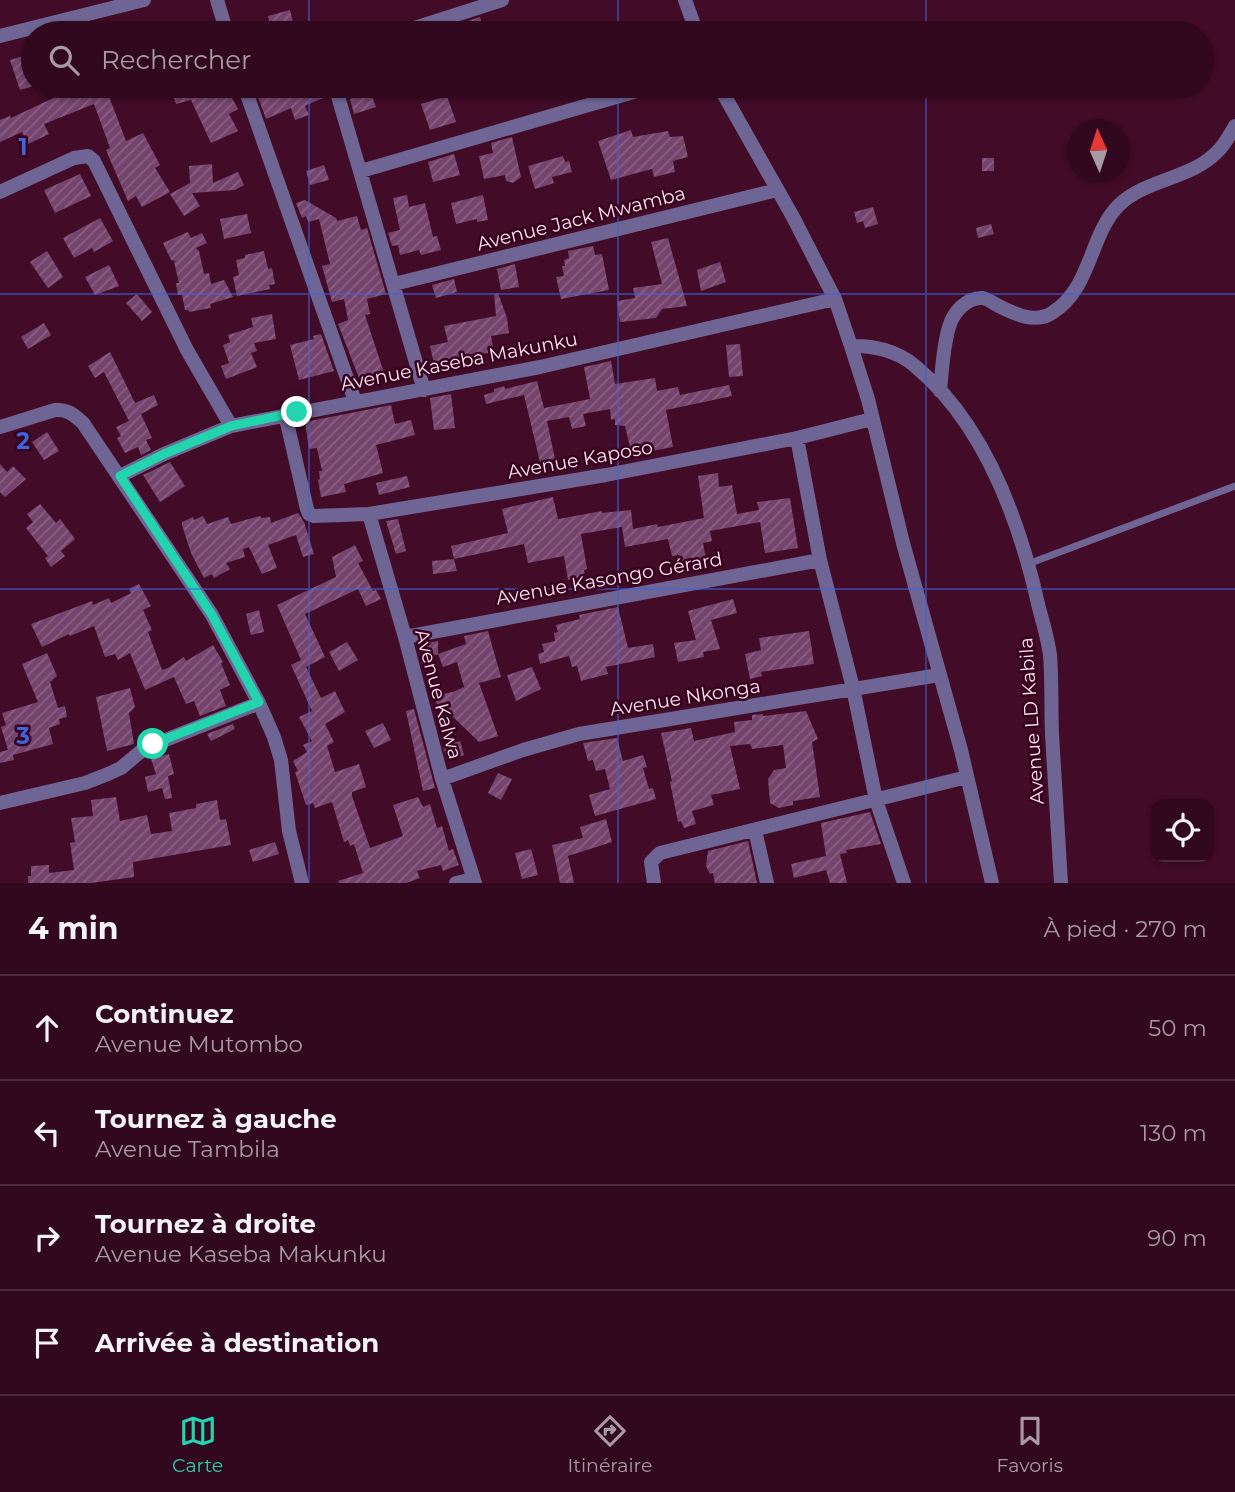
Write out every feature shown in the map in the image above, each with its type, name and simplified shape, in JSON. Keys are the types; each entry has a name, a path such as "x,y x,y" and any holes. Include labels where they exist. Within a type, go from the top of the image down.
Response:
{"street":[{"path":"60,21 144,0"},
{"path":"216,0 223,21"},
{"path":"437,21 502,0"},
{"path":"685,0 693,21"},
{"path":"0,36 21,31"},
{"path":"248,98 355,401"},
{"path":"339,98 424,390"},
{"path":"361,171 613,98"},
{"path":"726,98 835,299 851,346 873,419 903,543 967,777 992,883"},
{"path":"940,391 949,328 960,307 971,300 984,298 1026,318 1042,318 1052,313 1066,303 1077,289 1108,220 1119,206 1156,183 1207,161 1219,150 1235,126"},
{"path":"0,192 74,158 88,156 94,161 187,350 231,426"},
{"name":"Avenue Jack Mwamba","path":"394,284 777,190"},
{"name":"Avenue Kaseba Makunku","path":"120,476 231,426 554,363 835,299"},
{"name":"Avenue LD Kabila","path":"851,346 881,349 914,365 940,391 970,429 997,482 1028,564 1050,653 1061,883"},
{"path":"0,427 65,409 83,424 120,476 212,615 259,702 281,760 289,831 302,883"},
{"name":"Avenue Kaposo","path":"285,414 309,514 369,514 606,475 797,438 873,419"},
{"path":"797,438 820,560 853,688 876,800 904,883"},
{"name":"Avenue Kalwa","path":"369,514 442,779 474,881"},
{"name":"Avenue Kasongo Gérard","path":"405,637 820,560"},
{"name":"Avenue Nkonga","path":"442,779 523,750 579,734 939,675"},
{"path":"0,803 85,783 121,768 145,748 259,702"},
{"path":"654,883 651,862 660,853 967,777"},
{"path":"755,830 767,883"},
{"path":"456,883 474,881"}],"lane":[{"path":"1028,564 1235,486"}],"building":[{"path":"290,10 293,21 269,21 268,16"},
{"path":"21,57 21,90 20,90 10,60"},
{"path":"54,98 110,98 126,141 143,133 160,165 155,168 170,192 142,207 136,196 128,201 106,150 110,148 94,104 44,124 49,134 28,144 22,132 0,142 0,120 10,116 11,118"},
{"path":"174,98 232,98 238,109 229,114 238,131 211,143 191,100 176,104"},
{"path":"258,98 323,98 305,106 309,115 295,120 291,108 266,119"},
{"path":"373,98 376,107 354,114 350,99"},
{"path":"448,98 456,122 430,130 421,104"},
{"path":"631,130 633,137 668,131 670,137 683,136 688,157 673,161 675,172 654,177 652,169 611,180 598,141"},
{"path":"512,137 521,177 513,183 506,181 505,175 484,179 479,156 493,153 491,143"},
{"path":"454,154 460,175 433,182 428,162"},
{"path":"563,156 565,162 569,161 572,172 552,177 554,183 535,189 528,166"},
{"path":"982,158 994,158 994,171 982,171"},
{"path":"212,164 213,183 238,172 244,185 235,190 192,193 200,206 184,216 170,194 190,183 189,166"},
{"path":"324,165 329,180 310,185 306,171"},
{"path":"80,174 91,196 55,213 44,190"},
{"path":"407,195 409,207 425,203 433,237 437,236 441,250 421,255 419,250 400,255 398,245 392,246 388,233 400,230 393,198"},
{"path":"483,195 488,220 477,222 477,219 456,224 451,203"},
{"path":"305,200 337,221 357,216 361,230 367,228 386,294 367,299 370,314 365,315 385,376 363,383 361,377 359,378 338,324 348,320 344,299 332,302 322,266 330,264 319,219 308,222 306,216 302,218 296,203"},
{"path":"873,207 878,224 865,228 863,221 857,223 854,212"},
{"path":"247,214 251,233 224,239 220,219"},
{"path":"100,218 113,241 94,252 92,248 74,258 63,238"},
{"path":"991,224 994,234 978,238 976,228"},
{"path":"188,232 191,238 202,233 207,243 196,248 204,274 209,273 211,284 224,280 233,297 210,304 211,308 189,312 185,310 182,295 178,295 176,261 171,260 163,243"},
{"path":"668,238 687,306 662,309 656,318 620,322 617,301 635,298 633,288 662,284 651,242"},
{"path":"593,246 595,255 602,254 609,290 561,299 556,277 564,276 562,266 565,266 564,260 569,258 568,251"},
{"path":"47,251 63,277 48,288 30,262"},
{"path":"264,251 268,269 272,268 275,284 269,285 270,289 237,296 233,277 239,275 236,260"},
{"path":"720,262 726,282 701,291 697,270"},
{"path":"515,264 519,287 501,290 497,269"},
{"path":"109,265 119,286 95,295 85,277"},
{"path":"454,279 457,292 436,298 432,285"},
{"path":"498,293 509,333 491,336 494,352 459,357 460,362 435,368 430,346 448,342 444,326 496,316 494,294"},
{"path":"137,294 152,312 142,321 126,303"},
{"path":"272,314 276,339 254,343 257,351 251,353 257,367 226,379 221,366 229,363 223,345 230,342 228,335 253,327 251,318"},
{"path":"44,323 51,335 28,349 21,337"},
{"path":"321,334 334,371 299,380 290,345 314,339 313,336"},
{"path":"740,344 743,376 729,377 726,345"},
{"path":"110,352 135,403 154,395 158,405 141,414 152,438 146,440 151,450 141,455 138,447 125,453 117,438 121,436 116,427 129,421 104,372 95,378 88,366"},
{"path":"611,361 615,384 655,378 657,391 678,387 680,395 729,385 732,396 666,410 673,447 652,451 650,442 630,447 625,426 615,425 615,419 611,420 610,409 583,414 586,426 572,429 569,417 547,421 555,459 540,462 524,395 486,404 484,395 494,392 494,389 537,381 544,408 590,399 584,367"},
{"path":"451,394 455,428 434,430 430,398"},
{"path":"391,405 395,424 411,420 415,435 376,445 383,473 344,484 346,492 321,497 318,480 319,471 322,471 317,448 309,449 305,422"},
{"path":"47,432 59,451 44,460 32,442"},
{"path":"170,462 185,486 160,502 143,475"},
{"path":"0,464 7,472 13,466 26,479 5,497 0,492"},
{"path":"718,473 719,487 732,485 737,514 759,510 757,502 790,498 798,548 765,553 760,522 710,531 712,541 703,543 706,559 681,564 679,555 672,556 668,539 625,547 622,527 581,534 587,569 584,570 585,577 568,580 564,556 528,563 524,544 454,559 451,546 508,533 502,509 553,497 558,519 602,511 631,510 633,529 704,518 698,476"},
{"path":"407,476 410,487 379,495 376,483"},
{"path":"40,504 56,523 60,519 75,539 61,551 65,556 51,567 45,558 48,556 26,528 33,522 27,514"},
{"path":"298,513 304,522 314,554 303,557 296,535 268,545 277,568 262,574 249,547 243,549 245,557 226,563 230,569 214,578 212,574 204,578 191,553 182,525 182,522 193,517 194,520 203,516 207,524 228,517 231,524 260,516 270,517 271,523"},
{"path":"398,519 406,551 396,554 386,521"},
{"path":"355,545 363,561 358,563 373,591 376,590 381,599 366,606 358,589 305,614 325,657 306,667 321,698 335,691 345,712 325,724 334,742 327,746 335,772 359,764 366,787 352,792 352,796 370,848 403,836 393,805 418,797 423,807 430,804 437,828 442,826 449,851 453,849 459,865 443,871 441,865 417,871 420,878 406,883 339,883 338,881 363,873 354,844 350,846 348,840 344,842 332,802 315,808 313,803 306,805 293,761 307,752 303,745 312,741 299,717 312,711 291,665 301,660 277,605 336,577 332,557"},
{"path":"454,559 457,571 433,574 432,561"},
{"path":"139,584 151,606 143,610 152,630 148,632 162,670 184,657 186,661 213,645 223,662 221,663 230,685 220,690 226,706 200,716 194,701 186,704 174,677 145,690 130,653 118,660 115,654 105,657 94,626 42,647 31,624 92,601 93,605 109,598 111,603 131,593 129,589"},
{"path":"733,599 737,613 711,620 720,649 703,652 704,657 678,662 674,643 696,640 688,611"},
{"path":"618,607 628,648 653,644 655,657 606,667 608,674 581,681 577,666 572,667 569,656 540,664 538,654 544,652 542,644 555,641 554,633 558,632 556,625 580,619 579,615"},
{"path":"259,610 264,632 251,635 246,614"},
{"path":"488,631 501,677 479,683 498,736 479,742 452,716 447,706 437,708 435,695 464,687 457,662 443,667 438,654 466,644 464,636"},
{"path":"809,631 814,664 761,672 762,676 750,679 745,654 761,650 759,638"},
{"path":"438,641 438,654 425,659 421,644"},
{"path":"347,642 358,660 339,671 329,652"},
{"path":"47,653 57,676 50,682 58,708 65,706 67,717 59,719 60,724 49,728 53,744 13,755 14,760 0,763 0,752 8,750 1,727 6,725 2,713 38,702 22,664"},
{"path":"532,667 541,689 516,701 507,675"},
{"path":"130,688 135,707 129,713 134,744 107,751 96,697"},
{"path":"414,709 435,788 423,791 406,711"},
{"path":"806,711 818,739 812,742 820,797 793,801 793,805 779,808 770,803 768,779 774,770 786,768 783,745 752,749 750,744 730,746 740,789 711,795 714,805 692,811 696,824 684,828 681,821 678,822 661,733 691,728 694,741 735,732 734,722 752,720 752,715"},
{"path":"383,723 391,740 374,748 365,731"},
{"path":"233,724 235,729 211,741 207,734"},
{"path":"617,738 623,761 643,755 647,767 643,768 649,789 653,788 656,799 595,816 589,795 610,789 605,769 596,771 593,760 588,761 583,743"},
{"path":"460,741 464,755 447,760 443,746"},
{"path":"169,754 174,774 168,776 172,798 165,799 162,788 148,792 145,777 156,774 151,759"},
{"path":"498,773 512,779 501,800 488,793"},
{"path":"116,797 120,821 147,815 151,834 172,831 169,813 196,808 196,804 217,800 220,820 226,819 231,845 133,862 134,877 91,883 28,883 31,866 49,865 49,873 74,870 70,843 75,842 71,818 93,816 91,800"},
{"path":"870,812 881,844 846,850 847,853 840,854 847,883 830,883 826,870 794,878 791,864 826,856 821,823"},
{"path":"606,819 612,842 568,856 574,883 560,883 552,845 583,838 580,827"},
{"path":"748,841 757,883 715,883 713,873 710,874 706,866 708,851"},
{"path":"275,842 279,854 253,862 249,850"},
{"path":"531,849 538,875 522,879 515,853"}],"route":[{"path":"153,744 187,733 259,702 212,615 120,476 231,426 297,412"}]}
